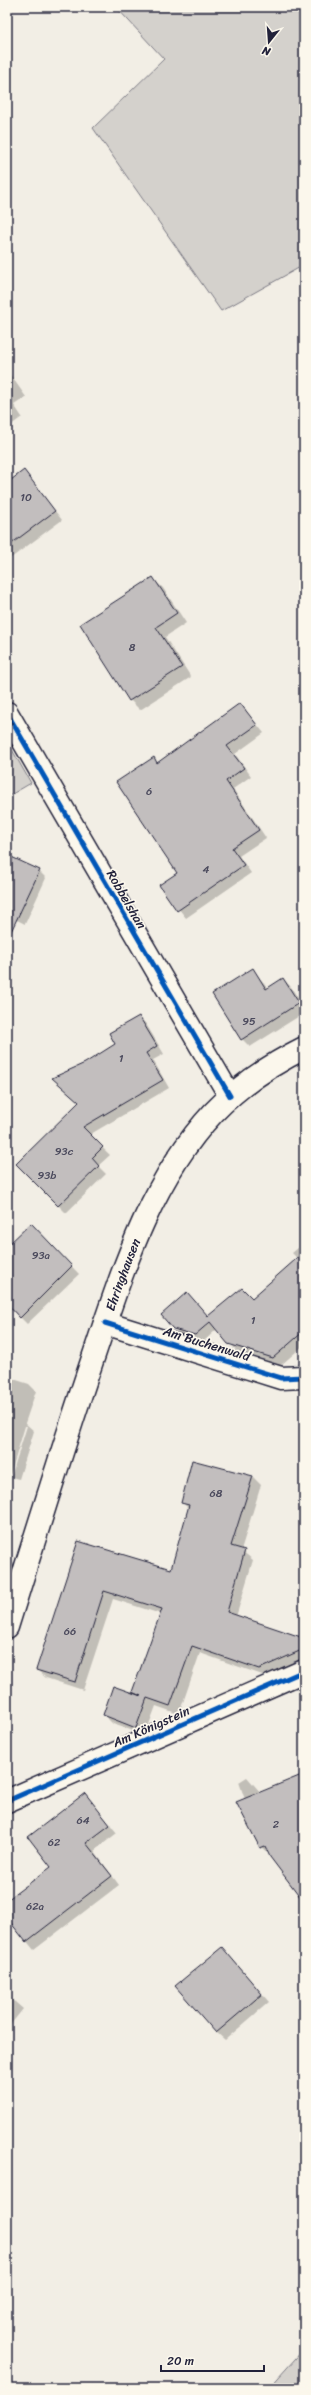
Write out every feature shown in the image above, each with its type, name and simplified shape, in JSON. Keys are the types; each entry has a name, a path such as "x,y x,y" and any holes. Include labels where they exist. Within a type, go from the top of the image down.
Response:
{"street":[{"name":"Robbelshan","path":"7,713 230,1096"},
{"name":"Ehringhausen","path":"7,1627 71,1420 104,1323 131,1251 166,1180 198,1132 230,1096 266,1070 304,1048"},
{"name":"Am Buchenwald","path":"104,1323 281,1378 304,1377"},
{"name":"Am Königstein","path":"7,1801 304,1671"}],"shaded area":[{"path":"116,7 304,7 304,265 221,311 93,128 164,59"},
{"path":"7,741 31,783 7,797"},
{"path":"304,2349 304,2388 269,2388"}],"building":[{"path":"24,470 55,511 7,547 7,483"},
{"path":"153,577 177,613 156,627 182,667 129,701 80,624"},
{"path":"240,703 257,725 227,746 244,768 226,781 259,830 232,848 244,865 177,911 159,885 177,873 116,782 154,757 157,763"},
{"path":"7,855 40,870 7,940"},
{"path":"253,968 266,989 283,978 299,1003 241,1040 212,994"},
{"path":"139,1016 157,1046 146,1053 163,1080 83,1127 103,1147 92,1158 99,1166 58,1206 16,1164 79,1102 52,1078 85,1063 115,1044 109,1033"},
{"path":"31,1223 72,1266 20,1318 7,1304 7,1246"},
{"path":"304,1252 304,1331 273,1358 228,1344 210,1322 195,1335 173,1329 161,1315 187,1292 208,1316 242,1288 252,1298"},
{"path":"192,1460 253,1476 231,1546 245,1550 227,1612 304,1638 304,1649 259,1669 192,1646 170,1706 147,1698 136,1728 103,1715 113,1686 141,1696 132,1692 162,1609 104,1591 75,1682 36,1670 78,1541 171,1569 189,1505 181,1503"},
{"path":"304,1774 304,1902 270,1857 265,1846 260,1848 236,1802"},
{"path":"85,1793 110,1825 86,1843 112,1876 26,1942 7,1918 7,1900 51,1867 28,1837"},
{"path":"222,1947 262,1994 216,2033 175,1986"}],"cycle path":[{"path":"7,713 230,1096"},
{"path":"105,1323 281,1378 304,1377"},
{"path":"7,1801 304,1671"}]}
